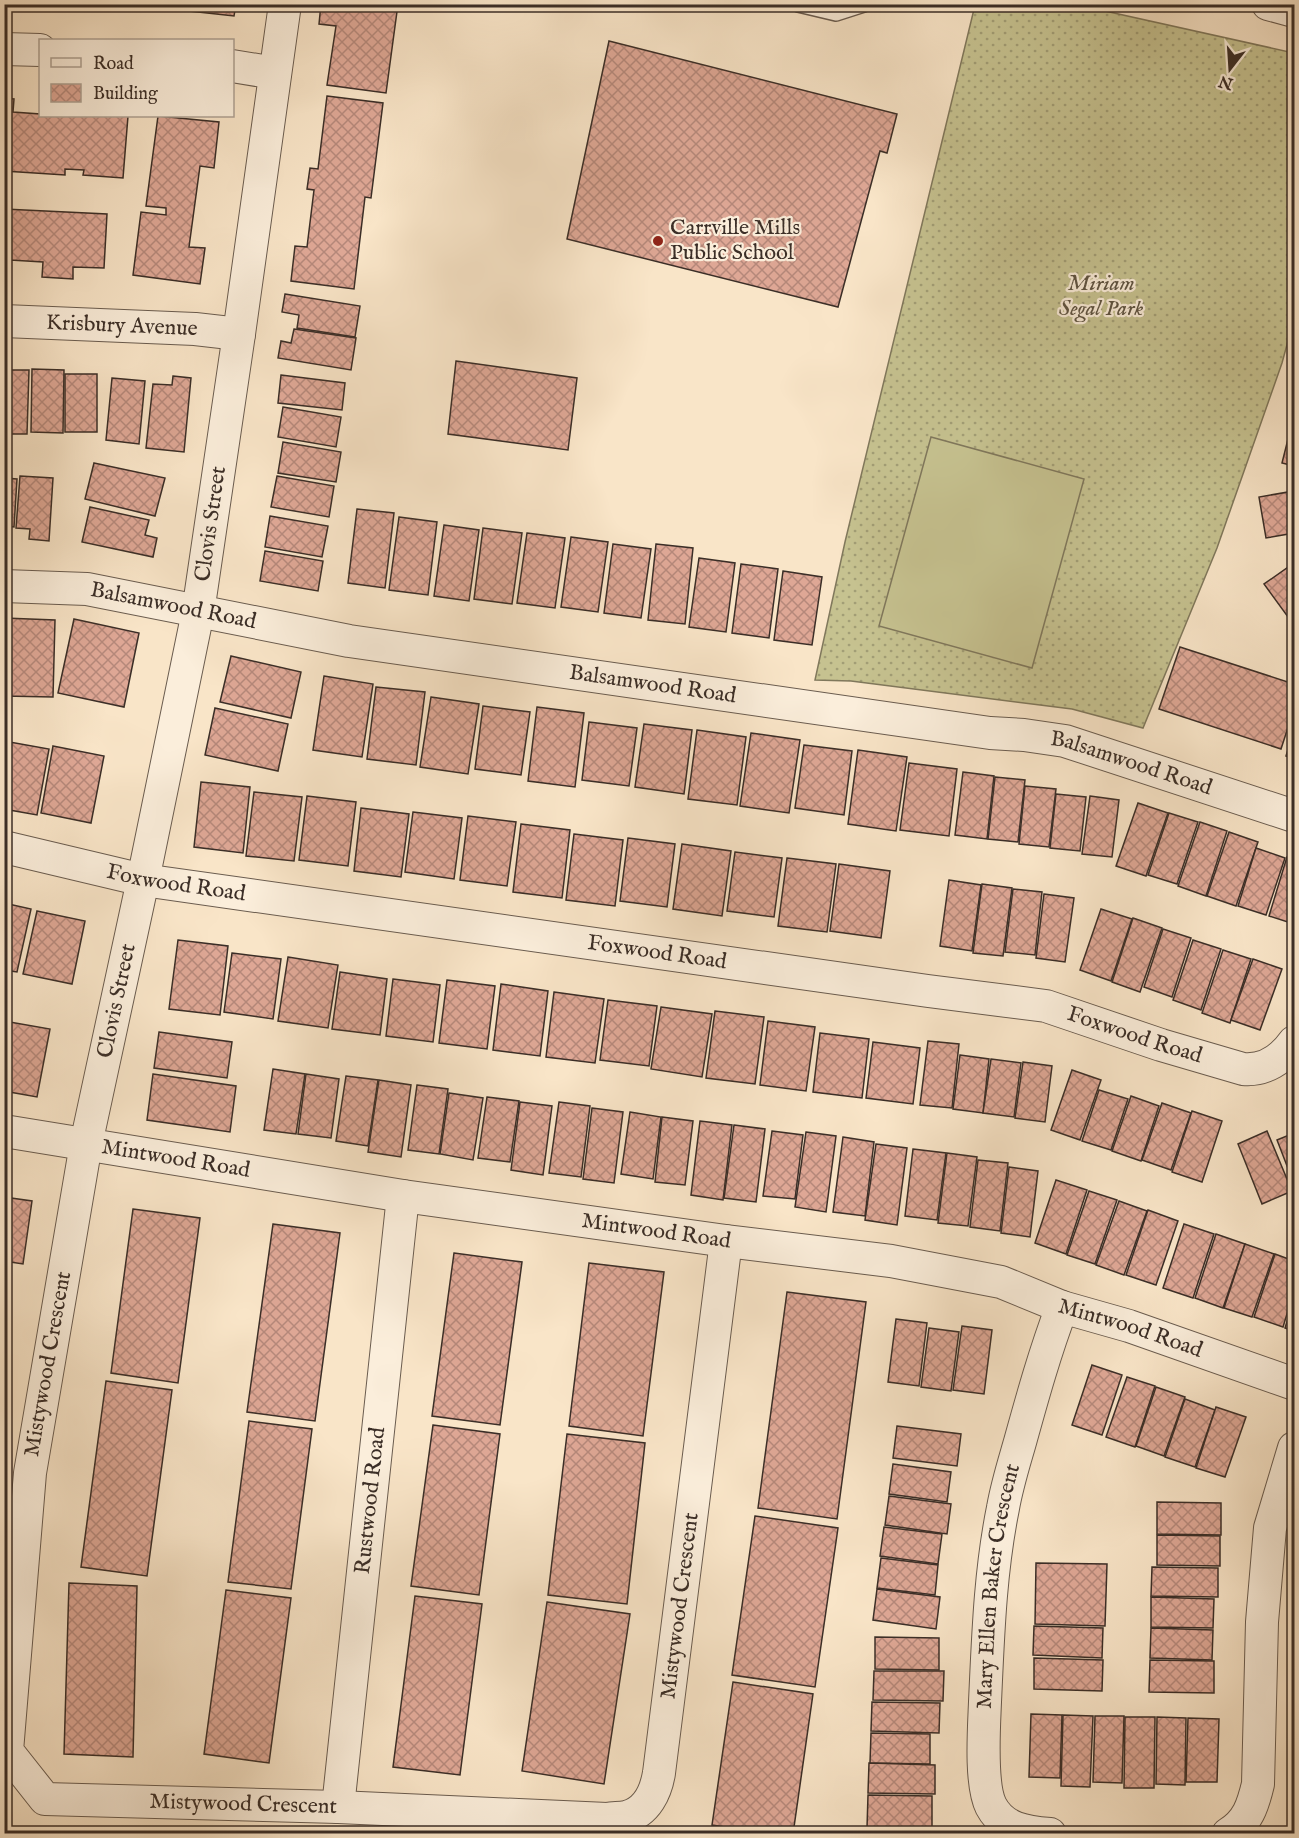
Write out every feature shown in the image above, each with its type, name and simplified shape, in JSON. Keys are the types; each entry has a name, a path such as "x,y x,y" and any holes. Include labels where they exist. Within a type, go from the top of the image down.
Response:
{"street":[{"name":"Clovis Street","path":"86,1144 144,880 198,612 285,4"},
{"path":"1268,4 1294,10"},
{"path":"4,49 39,50"},
{"path":"234,66 275,73"},
{"name":"Krisbury Avenue","path":"4,321 195,329 239,334"},
{"name":"Balsamwood Road","path":"4,586 87,589 361,643 990,733 1065,741 1294,816"},
{"name":"Foxwood Road","path":"4,847 144,880 1037,1004 1243,1069 1259,1069 1266,1066 1281,1056 1294,1042"},
{"name":"Mintwood Road","path":"4,1131 403,1196 726,1241 891,1261 1001,1282 1062,1307 1129,1326 1294,1384"},
{"name":"Mistywood Crescent","path":"86,1144 17,1472 7,1751 45,1799 338,1807 607,1819 628,1817 645,1806 656,1789 659,1773 726,1241"},
{"name":"Rustwood Road","path":"338,1807 403,1196"},
{"name":"Mary Ellen Baker Crescent","path":"1050,1833 1027,1832 1014,1828 1004,1822 992,1808 988,1798 986,1777 984,1714 989,1603 1003,1505 1043,1357 1062,1307"},
{"path":"1228,1833 1242,1823 1248,1815 1253,1806 1258,1784 1262,1622 1270,1528 1294,1448"}],"lane":[{"path":"798,4 836,12 864,4"}],"green space":[{"name":"Miriam Segal Park","path":"975,5 1078,5 1294,53 1294,319 1282,363 1217,548 1143,728 1072,709 851,681 815,680 845,542"},
{"path":"931,437 1084,479 1032,668 879,626"}],"building":[{"path":"104,4 144,4 144,8 104,7"},
{"path":"171,4 236,4 234,16 171,9"},
{"path":"321,4 398,4 386,93 327,85 336,26 319,24"},
{"path":"609,41 897,114 887,153 880,151 838,307 567,239"},
{"path":"327,96 383,103 371,198 365,197 354,289 291,281 295,246 307,247 314,190 307,189 310,168 318,169"},
{"path":"4,98 14,99 13,112 39,114 39,117 128,117 123,178 83,175 84,170 65,169 65,175 4,171"},
{"path":"158,117 219,122 214,168 200,166 189,247 205,248 200,284 133,275 141,212 166,215 166,208 146,206"},
{"path":"4,209 107,214 104,268 73,267 73,279 42,277 43,262 10,260 9,275 4,275"},
{"path":"285,294 360,306 355,337 297,328 299,315 282,312"},
{"path":"294,329 356,338 351,370 278,358 281,341 291,343"},
{"path":"456,361 577,378 568,450 448,434"},
{"path":"32,369 64,370 63,433 31,432"},
{"path":"11,370 29,370 27,434 4,434 4,381 10,381"},
{"path":"65,374 97,374 97,432 65,432"},
{"path":"281,375 345,383 342,410 278,403"},
{"path":"173,376 191,378 184,452 146,448 153,384 172,385"},
{"path":"112,378 145,381 139,444 106,440"},
{"path":"283,407 341,417 336,447 278,437"},
{"path":"1292,423 1294,424 1294,466 1282,463"},
{"path":"283,442 341,452 336,482 278,473"},
{"path":"94,463 165,478 155,516 85,499"},
{"path":"20,476 53,478 49,541 29,539 30,529 16,528"},
{"path":"277,476 334,486 329,517 271,507"},
{"path":"4,478 17,479 14,527 5,526 4,528"},
{"path":"1294,491 1294,533 1266,538 1259,497"},
{"path":"90,507 149,520 145,535 157,538 153,557 82,542"},
{"path":"357,509 394,513 385,588 348,583"},
{"path":"270,516 328,526 322,557 265,547"},
{"path":"399,517 437,522 428,595 389,590"},
{"path":"444,525 479,530 469,601 434,596"},
{"path":"483,528 522,533 512,604 474,599"},
{"path":"527,533 565,538 555,608 517,603"},
{"path":"571,537 608,542 598,612 561,607"},
{"path":"613,544 651,549 641,618 604,613"},
{"path":"656,544 693,548 685,624 648,620"},
{"path":"265,551 323,561 318,591 260,581"},
{"path":"699,558 735,563 726,632 689,627"},
{"path":"1294,563 1294,612 1288,617 1264,584"},
{"path":"741,564 778,569 769,638 732,633"},
{"path":"783,571 822,577 812,645 774,640"},
{"path":"4,618 55,620 53,697 4,696"},
{"path":"74,619 139,633 124,707 58,693"},
{"path":"1180,647 1294,684 1294,709 1281,749 1159,709"},
{"path":"231,656 301,672 291,718 220,702"},
{"path":"324,676 373,684 362,757 313,750"},
{"path":"376,687 425,692 416,765 367,759"},
{"path":"431,697 479,704 468,774 420,767"},
{"path":"483,706 530,712 521,775 475,769"},
{"path":"537,707 584,713 575,787 528,781"},
{"path":"215,708 288,724 278,771 205,755"},
{"path":"589,722 637,728 629,786 582,780"},
{"path":"644,724 692,730 684,794 635,787"},
{"path":"697,730 746,737 737,805 688,799"},
{"path":"1294,730 1294,759 1286,756"},
{"path":"751,733 800,740 789,813 740,806"},
{"path":"4,741 49,749 37,815 4,809"},
{"path":"804,745 852,751 844,815 795,808"},
{"path":"53,746 104,756 91,823 41,813"},
{"path":"858,750 907,757 896,831 848,824"},
{"path":"909,763 957,769 949,836 900,830"},
{"path":"963,772 994,776 987,839 955,835"},
{"path":"995,777 1025,780 1018,842 988,839"},
{"path":"201,782 250,787 243,853 194,847"},
{"path":"1025,786 1056,789 1049,847 1019,844"},
{"path":"254,792 302,797 294,861 246,856"},
{"path":"1056,794 1086,797 1080,851 1050,848"},
{"path":"307,796 356,802 348,866 299,860"},
{"path":"1090,796 1119,800 1112,857 1082,854"},
{"path":"1138,803 1168,813 1146,876 1116,866"},
{"path":"361,808 409,814 401,877 354,871"},
{"path":"413,812 462,818 454,879 405,872"},
{"path":"1169,813 1198,822 1177,884 1148,875"},
{"path":"468,816 516,822 507,886 460,880"},
{"path":"1200,822 1227,831 1206,896 1178,886"},
{"path":"521,824 570,830 562,898 513,892"},
{"path":"1229,832 1258,842 1236,906 1207,896"},
{"path":"574,834 623,840 615,906 566,900"},
{"path":"628,838 675,844 667,907 620,901"},
{"path":"682,844 731,851 722,916 673,909"},
{"path":"1256,848 1285,858 1266,915 1238,906"},
{"path":"735,852 782,858 774,917 727,911"},
{"path":"1287,857 1294,859 1294,924 1269,916"},
{"path":"787,858 836,864 827,932 778,926"},
{"path":"839,864 890,871 881,938 830,931"},
{"path":"949,880 981,885 972,951 940,946"},
{"path":"982,884 1012,888 1003,956 973,953"},
{"path":"1013,889 1042,892 1035,955 1005,952"},
{"path":"1044,894 1074,898 1065,962 1036,958"},
{"path":"4,903 31,909 17,972 4,970"},
{"path":"1101,909 1132,919 1111,981 1080,970"},
{"path":"37,911 85,921 72,984 23,974"},
{"path":"1133,918 1162,928 1140,992 1112,982"},
{"path":"1163,929 1191,938 1172,997 1144,987"},
{"path":"178,940 228,946 220,1015 169,1009"},
{"path":"1193,940 1221,949 1201,1010 1173,1000"},
{"path":"1223,950 1251,959 1230,1023 1202,1013"},
{"path":"232,953 281,959 273,1019 224,1012"},
{"path":"288,957 338,965 328,1028 278,1021"},
{"path":"1253,959 1282,969 1260,1030 1231,1020"},
{"path":"340,972 387,979 380,1035 332,1029"},
{"path":"393,979 440,985 433,1042 386,1036"},
{"path":"447,980 495,986 487,1049 439,1043"},
{"path":"501,984 548,991 540,1056 493,1050"},
{"path":"554,992 604,999 595,1063 546,1057"},
{"path":"608,1000 657,1006 649,1066 600,1060"},
{"path":"661,1007 712,1014 702,1077 651,1069"},
{"path":"715,1011 764,1017 755,1084 706,1078"},
{"path":"4,1021 50,1029 37,1097 4,1091"},
{"path":"768,1021 815,1027 806,1091 760,1085"},
{"path":"159,1032 232,1042 227,1078 154,1068"},
{"path":"820,1033 869,1039 862,1098 813,1092"},
{"path":"928,1041 959,1044 952,1108 920,1105"},
{"path":"873,1042 920,1048 913,1104 866,1098"},
{"path":"960,1055 989,1059 983,1113 953,1109"},
{"path":"991,1059 1021,1063 1014,1117 983,1113"},
{"path":"1023,1062 1052,1066 1045,1122 1015,1118"},
{"path":"273,1069 305,1074 296,1134 264,1130"},
{"path":"1072,1070 1101,1080 1080,1140 1051,1130"},
{"path":"153,1074 236,1086 230,1132 147,1120"},
{"path":"306,1074 339,1079 331,1138 298,1134"},
{"path":"346,1076 378,1080 368,1146 336,1141"},
{"path":"379,1080 411,1085 401,1157 368,1152"},
{"path":"417,1085 448,1089 439,1154 408,1150"},
{"path":"1099,1090 1128,1099 1111,1150 1082,1141"},
{"path":"449,1093 483,1098 473,1160 440,1154"},
{"path":"1131,1096 1159,1106 1141,1161 1112,1151"},
{"path":"487,1097 519,1101 510,1162 478,1158"},
{"path":"520,1102 552,1106 543,1175 511,1170"},
{"path":"559,1102 590,1106 581,1177 549,1173"},
{"path":"1162,1103 1191,1113 1171,1170 1142,1160"},
{"path":"592,1108 623,1112 614,1183 583,1179"},
{"path":"1192,1111 1222,1121 1202,1182 1172,1172"},
{"path":"630,1112 661,1117 653,1179 621,1174"},
{"path":"662,1117 693,1121 685,1185 655,1182"},
{"path":"700,1121 732,1125 723,1200 691,1195"},
{"path":"734,1125 765,1129 756,1202 724,1198"},
{"path":"772,1131 803,1135 795,1199 763,1196"},
{"path":"1267,1131 1292,1191 1262,1204 1238,1144"},
{"path":"806,1132 836,1136 826,1212 795,1207"},
{"path":"1294,1133 1294,1184 1277,1140"},
{"path":"843,1137 874,1142 865,1216 833,1212"},
{"path":"876,1144 907,1148 897,1225 865,1220"},
{"path":"913,1149 946,1153 937,1220 905,1216"},
{"path":"947,1153 977,1157 968,1226 938,1223"},
{"path":"978,1160 1008,1163 1000,1231 970,1227"},
{"path":"1009,1167 1038,1171 1030,1237 1001,1233"},
{"path":"1056,1180 1087,1190 1066,1254 1035,1243"},
{"path":"1089,1191 1117,1200 1095,1264 1067,1255"},
{"path":"4,1197 32,1201 23,1264 4,1261"},
{"path":"1119,1201 1147,1211 1124,1275 1096,1265"},
{"path":"133,1209 200,1218 178,1383 111,1373"},
{"path":"1148,1210 1178,1221 1156,1285 1126,1275"},
{"path":"273,1224 340,1233 315,1421 247,1412"},
{"path":"1184,1224 1214,1234 1193,1298 1163,1288"},
{"path":"1216,1234 1245,1244 1223,1308 1195,1298"},
{"path":"1245,1244 1274,1254 1252,1317 1224,1308"},
{"path":"454,1253 522,1262 500,1425 432,1416"},
{"path":"1275,1254 1294,1261 1294,1291 1283,1327 1254,1317"},
{"path":"589,1263 664,1272 643,1436 569,1426"},
{"path":"787,1292 866,1302 837,1519 758,1508"},
{"path":"1294,1299 1294,1331 1285,1328"},
{"path":"896,1319 927,1323 919,1386 888,1382"},
{"path":"962,1326 992,1330 984,1394 953,1390"},
{"path":"929,1328 959,1332 951,1391 921,1387"},
{"path":"1092,1365 1122,1375 1102,1435 1072,1425"},
{"path":"1127,1377 1155,1386 1135,1447 1106,1437"},
{"path":"106,1381 172,1390 147,1576 81,1567"},
{"path":"1156,1387 1185,1397 1164,1456 1136,1446"},
{"path":"1185,1399 1215,1410 1195,1467 1165,1457"},
{"path":"1216,1407 1246,1417 1225,1477 1196,1468"},
{"path":"249,1421 312,1429 291,1589 228,1582"},
{"path":"433,1425 500,1434 479,1595 411,1586"},
{"path":"897,1426 961,1434 957,1466 893,1458"},
{"path":"567,1434 645,1443 627,1604 548,1595"},
{"path":"893,1464 951,1472 947,1502 889,1494"},
{"path":"889,1496 951,1504 947,1534 885,1525"},
{"path":"1157,1502 1221,1503 1221,1535 1157,1534"},
{"path":"755,1516 838,1528 815,1687 732,1675"},
{"path":"884,1527 942,1534 938,1564 880,1556"},
{"path":"1157,1535 1220,1536 1220,1566 1157,1565"},
{"path":"881,1558 938,1565 935,1595 877,1588"},
{"path":"1036,1563 1107,1564 1105,1626 1035,1624"},
{"path":"1152,1567 1218,1568 1218,1597 1151,1596"},
{"path":"69,1583 137,1586 133,1757 64,1754"},
{"path":"877,1589 940,1597 936,1629 873,1620"},
{"path":"226,1590 291,1598 269,1763 204,1754"},
{"path":"415,1596 482,1604 460,1775 393,1767"},
{"path":"1151,1597 1214,1599 1213,1628 1151,1627"},
{"path":"547,1602 630,1614 604,1784 522,1771"},
{"path":"1034,1626 1103,1628 1102,1658 1033,1655"},
{"path":"1151,1628 1213,1630 1212,1660 1150,1658"},
{"path":"875,1637 939,1638 939,1670 875,1669"},
{"path":"1034,1658 1103,1660 1102,1691 1034,1689"},
{"path":"1150,1660 1214,1661 1214,1693 1149,1692"},
{"path":"874,1671 944,1671 943,1701 873,1700"},
{"path":"733,1682 813,1694 793,1834 769,1834 712,1825"},
{"path":"872,1702 940,1703 939,1733 871,1731"},
{"path":"1031,1714 1062,1715 1060,1778 1029,1777"},
{"path":"1063,1715 1093,1716 1090,1787 1061,1786"},
{"path":"1095,1716 1124,1716 1122,1783 1093,1782"},
{"path":"1125,1717 1155,1717 1154,1788 1124,1788"},
{"path":"1157,1717 1186,1718 1185,1785 1156,1784"},
{"path":"1188,1718 1219,1719 1217,1782 1186,1782"},
{"path":"871,1733 930,1734 930,1764 870,1763"},
{"path":"869,1763 935,1765 935,1794 868,1793"},
{"path":"868,1795 932,1796 932,1830 867,1828"}],"place":[{"name":"Carrville Mills Public School","path":"658,241"}]}
